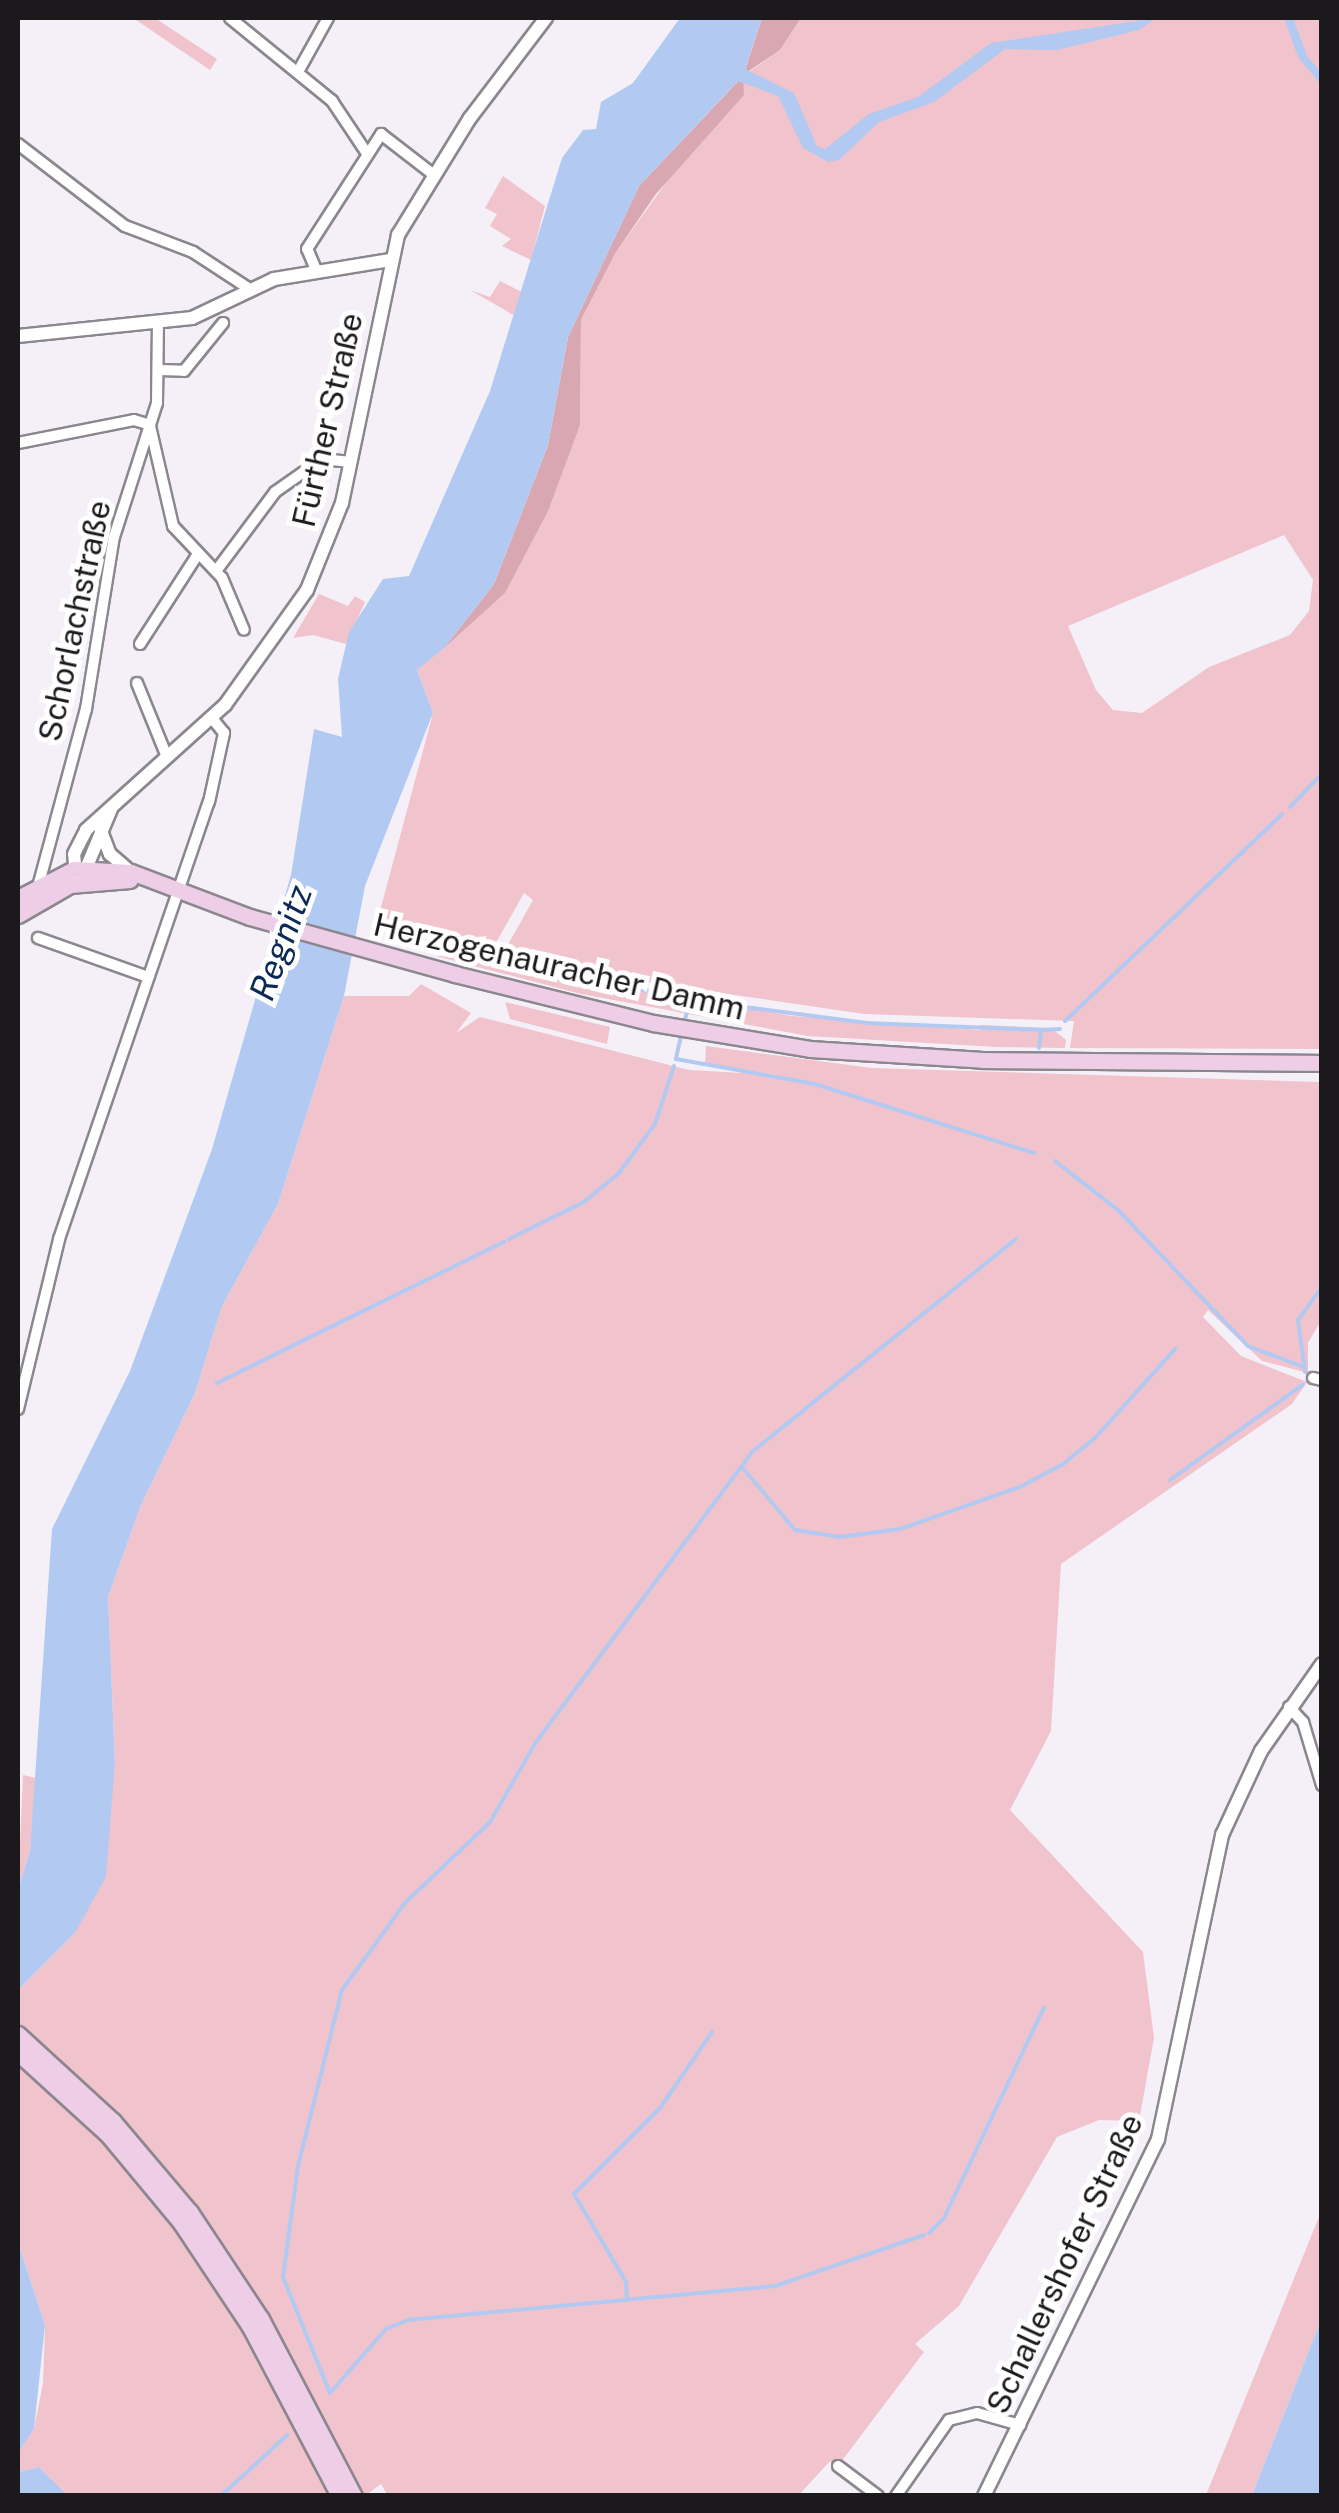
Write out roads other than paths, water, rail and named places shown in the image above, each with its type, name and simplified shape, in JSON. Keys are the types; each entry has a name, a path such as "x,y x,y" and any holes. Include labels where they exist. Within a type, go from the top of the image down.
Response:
{"main road":[{"path":"18,898 39,883 80,873 131,872"},
{"name":"Herzogenauracher Damm","path":"131,872 273,924 610,1014 709,1034 810,1049 983,1060 1322,1063"},
{"path":"18,915 80,873"},
{"name":"Herzogenauracher Damm","path":"80,873 154,883"},
{"path":"18,2034 222,2270 354,2496"},
{"path":"18,2053 42,2065"},
{"path":"222,2270 339,2496"}],"street":[{"path":"230,18 298,70 342,112 366,152"},
{"path":"298,70 328,18"},
{"name":"Fürther Straße","path":"80,873 78,839 211,718 256,668 307,590 336,522 390,260 434,175 546,18"},
{"path":"317,272 307,249 381,134 434,175"},
{"path":"18,144 124,226 194,252 250,290"},
{"path":"18,336 201,316 250,290 317,272 390,260"},
{"name":"Schorlachstraße","path":"39,883 86,710 114,536 150,426 160,370 158,323"},
{"path":"160,370 184,371 222,323"},
{"path":"18,443 134,420 150,426 169,517 216,571 244,630"},
{"path":"216,571 275,492 322,459 351,462"},
{"path":"140,644 198,554"},
{"path":"137,682 167,757"},
{"path":"18,1408 59,1239 179,892 223,741 211,718"},
{"name":"Fürther Straße","path":"80,873 115,803"},
{"path":"101,831 110,854 131,872"},
{"path":"38,938 148,977"},
{"name":"Schallershofer Straße","path":"984,2496 1152,2156 1176,2078 1215,1852 1250,1771 1322,1664"},
{"path":"1289,1708 1303,1722 1322,1785"},
{"path":"896,2496 949,2420 977,2413 1020,2425"},
{"path":"838,2466 878,2496"}],"water":[{"name":"Regnitz","path":"680,18 762,18 745,69 794,93 817,146 825,149 869,114 918,97 991,43 1156,18 1139,30 1057,50 1005,49 934,102 879,122 839,160 828,162 803,148 778,96 738,81 639,186 568,337 548,445 494,584 444,648 417,670 433,713 365,886 344,996 278,1204 222,1306 195,1393 141,1505 108,1597 115,1762 106,1877 75,1933 18,1990 18,1889 30,1851 52,1529 130,1371 212,1149 291,875 314,729 342,737 338,679 349,632 383,579 409,576 490,391 562,158 583,130 596,129 601,102 633,83"},
{"path":"1284,18 1293,18 1307,56 1321,72 1321,85 1298,57"},
{"path":"18,2242 45,2325 34,2429 18,2453"},
{"path":"1321,2320 1321,2495 1252,2495"},
{"path":"39,2467 67,2495 18,2495 18,2472"}],"waterway":[{"path":"1290,807 1322,774"},
{"path":"1065,1021 1282,814"},
{"path":"509,962 690,1000 684,1024"},
{"path":"690,1000 866,1023 1041,1030 1039,1048"},
{"path":"1041,1030 1060,1029"},
{"path":"676,1058 682,1033"},
{"path":"676,1059 815,1084 1034,1153"},
{"path":"509,1239 584,1202 619,1173 655,1124 674,1066"},
{"path":"1055,1161 1118,1210 1248,1346 1304,1367"},
{"path":"924,2235 775,2286 408,2320 386,2329 330,2393 283,2277 298,2166 342,1990 405,1903 490,1822 536,1742 752,1452 1016,1239"},
{"path":"217,1383 504,1242"},
{"path":"1305,1372 1298,1320 1322,1287"},
{"path":"742,1467 795,1530 840,1537 900,1529 1020,1487 1063,1464 1095,1438 1175,1349"},
{"path":"1170,1480 1302,1385"},
{"path":"929,2233 944,2218 1044,2007"},
{"path":"627,2300 626,2282 574,2194 660,2108 712,2032"},
{"path":"221,2496 287,2435"}]}
